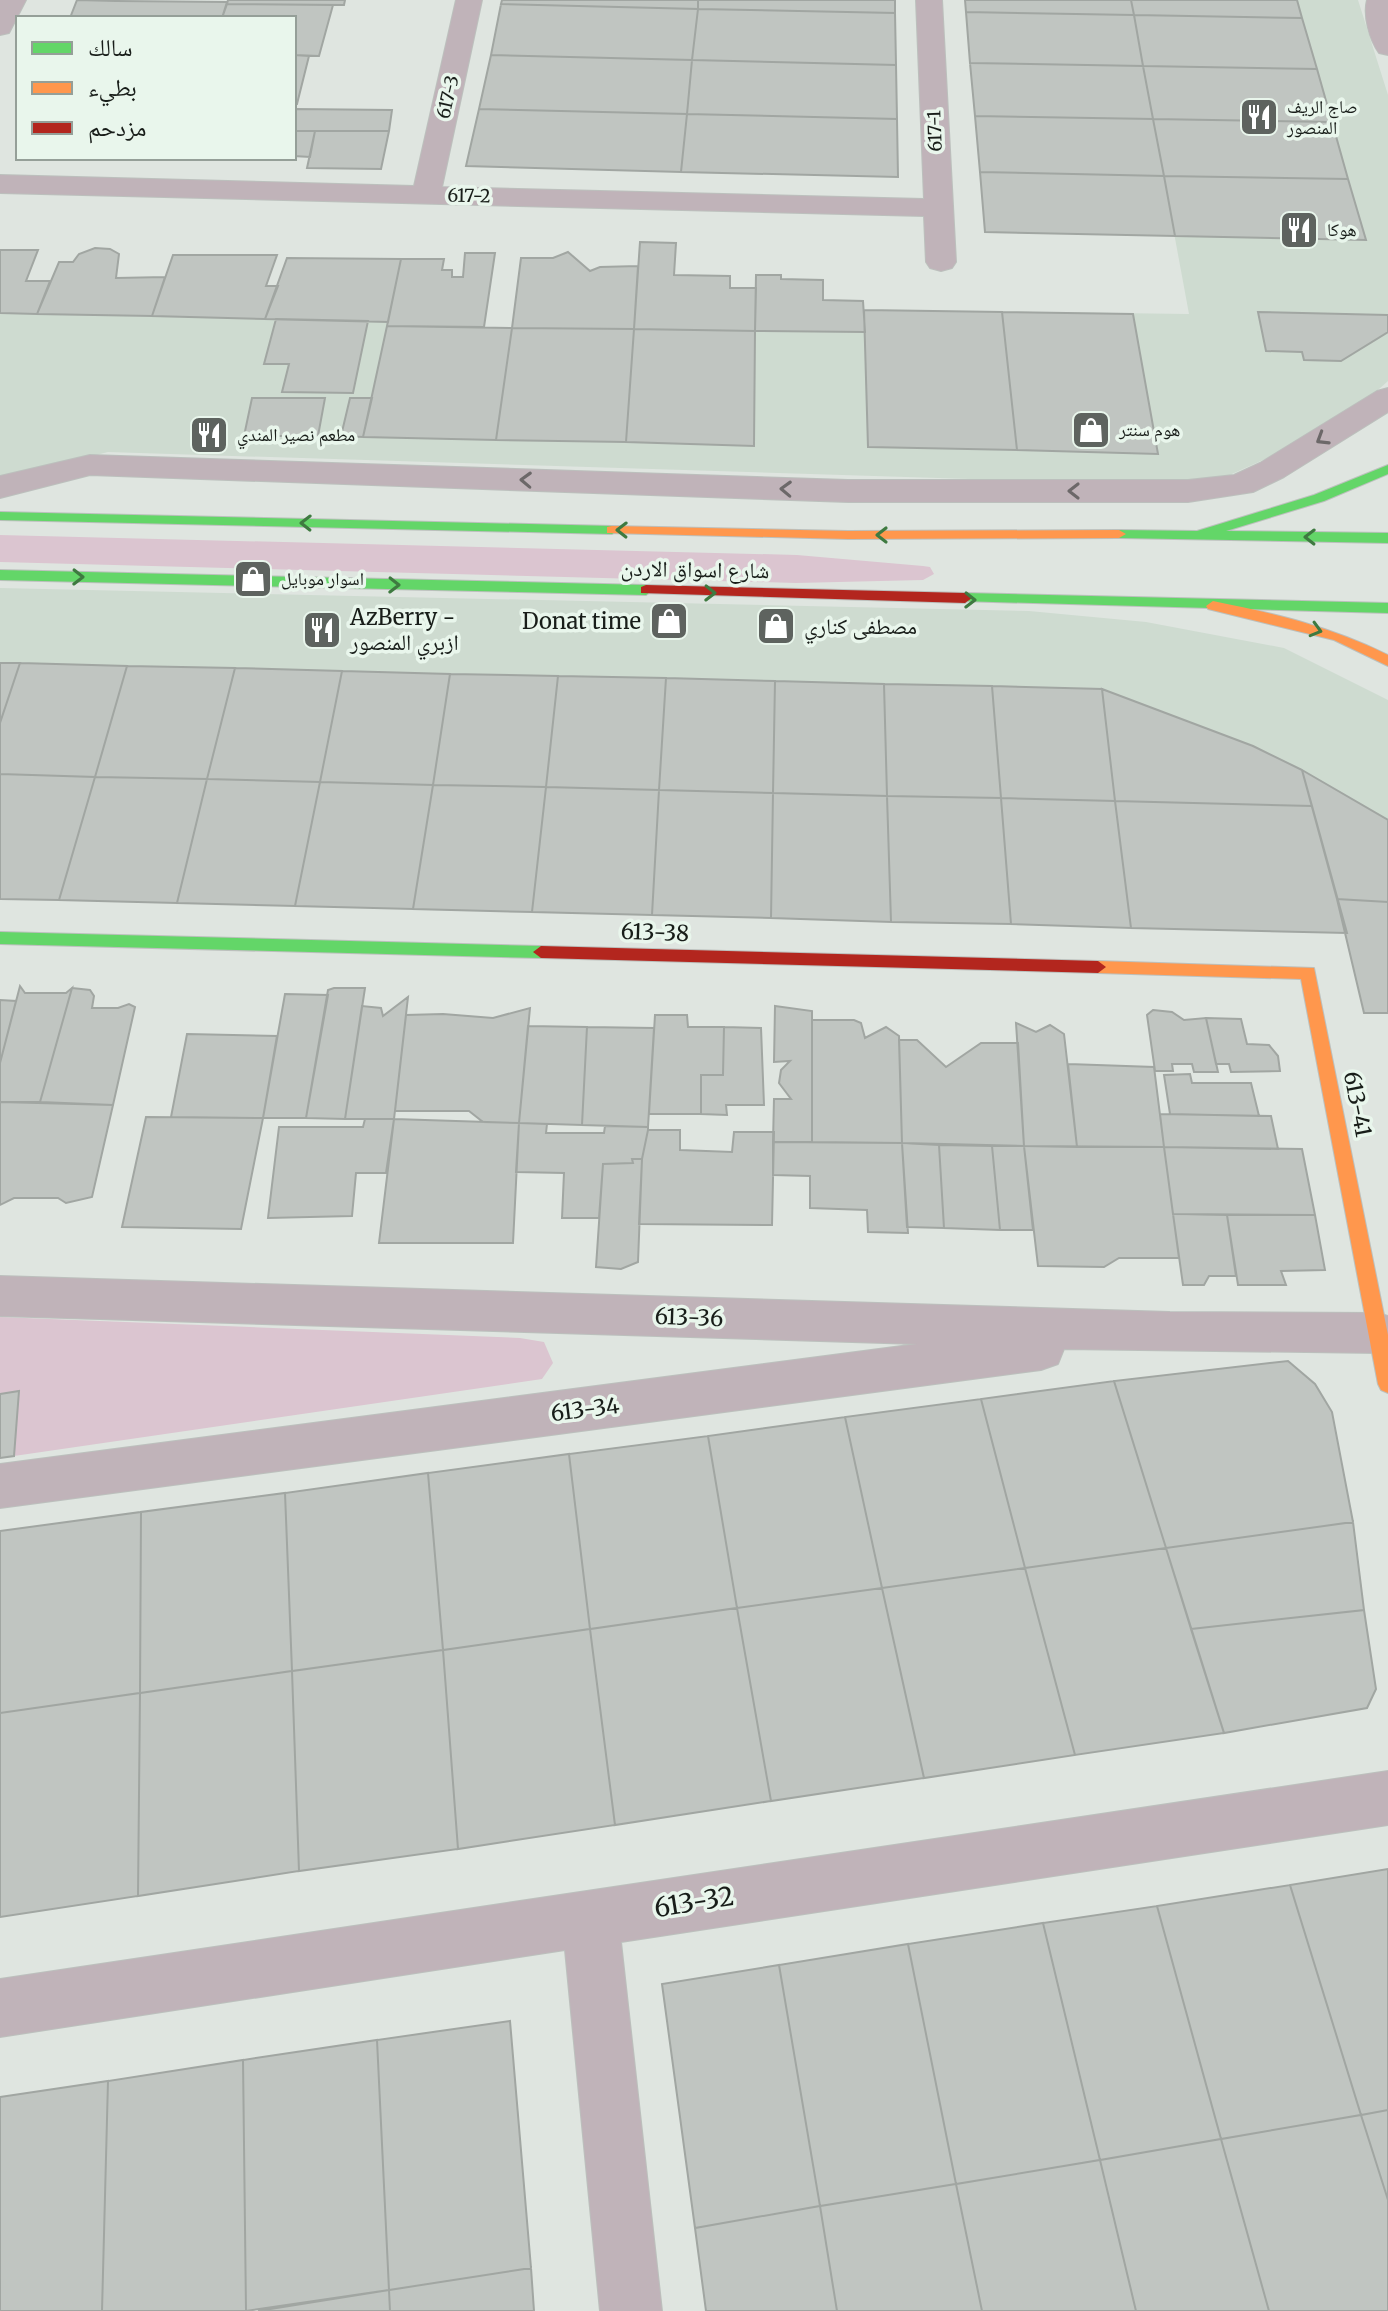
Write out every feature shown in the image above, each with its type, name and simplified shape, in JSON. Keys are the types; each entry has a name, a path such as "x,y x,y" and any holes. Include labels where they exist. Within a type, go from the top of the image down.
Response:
{"main road":[{"path":"1201,534 1279,513 1350,487 1388,469"},
{"name":"شارع اسواق الاردن","path":"0,516 848,535 1201,534 1388,538"},
{"name":"شارع اسواق الاردن","path":"0,575 1388,608"},
{"path":"1213,606 1280,620 1339,637 1388,661"},
{"name":"613-38","path":"0,938 1308,973"},
{"name":"613-41","path":"1308,973 1388,1384"}],"street":[{"path":"0,27 13,0"},
{"name":"617-3","path":"426,195 469,0"},
{"name":"617-1","path":"929,0 941,262"},
{"path":"1381,0 1378,3 1379,18 1388,47"},
{"name":"617-2","path":"0,184 938,208"},
{"path":"0,487 90,465 848,491 1188,491 1241,485 1272,470 1388,398"},
{"path":"848,491 848,535"},
{"name":"613-36","path":"0,1296 1170,1332 1378,1333"},
{"name":"613-34","path":"0,1486 1170,1332"},
{"name":"613-32","path":"0,2008 1388,1798"},
{"path":"590,1918 631,2311"}],"shaded area":[{"path":"1131,0 1358,0 1388,95 1388,381 1369,398 1274,455 1223,478 1164,485 108,452 0,479 0,313 388,322 388,326 864,332 864,310 1189,314"},
{"path":"0,535 797,555 923,566 930,567 934,574 923,580 796,583 0,562"},
{"path":"0,588 1029,611 1146,622 1284,648 1388,700 1388,1013 1364,1013 1347,933 1312,806 0,774"},
{"path":"0,1317 520,1338 544,1342 553,1363 542,1379 14,1456 19,1392 0,1394"}],"building":[{"path":"77,0 227,2 223,16 71,16"},
{"path":"228,0 345,0 344,5 227,4"},
{"path":"502,0 698,0 698,9 501,4"},
{"path":"698,0 895,0 895,13 698,9"},
{"path":"965,0 1131,0 1134,15 966,12"},
{"path":"1131,0 1297,0 1302,18 1134,15"},
{"path":"227,4 333,5 319,56 296,55 296,16 223,16"},
{"path":"501,4 698,9 692,60 491,55"},
{"path":"698,9 895,13 896,65 692,60"},
{"path":"966,12 1134,15 1143,66 970,63"},
{"path":"1134,15 1302,18 1317,69 1143,66"},
{"path":"296,55 309,56 297,104"},
{"path":"491,55 692,60 687,114 479,109"},
{"path":"692,60 896,65 897,119 687,114"},
{"path":"970,63 1143,66 1153,119 975,116"},
{"path":"1143,66 1317,69 1332,122 1153,119"},
{"path":"296,109 392,110 389,131 296,131"},
{"path":"479,109 687,114 681,172 466,166"},
{"path":"687,114 897,119 898,177 681,172"},
{"path":"975,116 1153,119 1164,176 980,172"},
{"path":"1153,119 1332,122 1348,179 1164,176"},
{"path":"296,131 315,131 310,157 296,156"},
{"path":"315,131 389,131 381,169 307,168"},
{"path":"980,172 1164,176 1175,236 985,232"},
{"path":"1164,176 1348,179 1366,240 1175,236"},
{"path":"640,242 676,243 674,275 730,276 730,288 756,288 755,331 634,329"},
{"path":"95,248 110,249 119,254 116,278 165,277 152,316 37,314 59,262 73,262 79,254"},
{"path":"0,250 38,250 26,281 50,281 37,314 0,313"},
{"path":"568,252 590,271 600,267 638,266 634,329 512,328 521,258 553,258"},
{"path":"465,253 495,253 484,327 387,326 401,259 444,259 442,270 452,270 452,277 463,277"},
{"path":"173,255 277,255 266,286 278,286 265,319 152,316"},
{"path":"287,258 401,259 388,322 265,319"},
{"path":"756,275 823,280 823,300 863,301 865,332 755,331"},
{"path":"864,310 1002,312 1017,450 868,447"},
{"path":"1002,312 1133,314 1158,454 1017,450"},
{"path":"1258,312 1388,315 1388,332 1341,361 1304,360 1302,352 1266,351"},
{"path":"276,319 368,321 353,393 282,392 289,364 264,364"},
{"path":"387,326 512,328 496,440 363,437"},
{"path":"512,328 634,329 626,442 496,440"},
{"path":"634,329 755,331 754,446 626,442"},
{"path":"252,398 325,398 318,436 244,436"},
{"path":"350,398 372,398 363,437 341,436"},
{"path":"0,663 20,663 0,723"},
{"path":"20,663 127,666 95,777 0,774 0,723"},
{"path":"127,666 235,668 207,779 95,777"},
{"path":"235,668 342,671 320,782 207,779"},
{"path":"342,671 450,674 433,785 320,782"},
{"path":"450,674 558,676 546,787 433,785"},
{"path":"558,676 666,678 659,790 546,787"},
{"path":"666,678 775,681 773,793 659,790"},
{"path":"775,681 884,684 887,796 773,793"},
{"path":"884,684 992,686 1001,798 887,796"},
{"path":"992,686 1102,689 1115,801 1001,798"},
{"path":"1102,689 1253,746 1302,770 1312,806 1115,801"},
{"path":"1302,770 1388,820 1388,902 1337,899"},
{"path":"0,774 95,777 59,900 0,899"},
{"path":"95,777 207,779 177,903 59,900"},
{"path":"207,779 320,782 295,906 177,903"},
{"path":"320,782 433,785 413,909 295,906"},
{"path":"433,785 546,787 532,912 413,909"},
{"path":"546,787 659,790 652,915 532,912"},
{"path":"659,790 773,793 771,918 652,915"},
{"path":"773,793 887,796 891,922 771,918"},
{"path":"887,796 1001,798 1011,924 891,922"},
{"path":"1001,798 1115,801 1131,928 1011,924"},
{"path":"1115,801 1312,806 1347,933 1131,928"},
{"path":"1337,899 1388,902 1388,1013 1364,1013"},
{"path":"20,986 25,993 66,993 72,988 40,1102 0,1102 0,1063"},
{"path":"72,988 90,990 94,996 92,1008 118,1008 129,1004 135,1007 113,1105 40,1102"},
{"path":"365,988 345,1119 306,1118 328,990"},
{"path":"285,994 328,995 306,1118 263,1118"},
{"path":"408,997 394,1119 345,1119 362,1006 381,1008 383,1016"},
{"path":"0,1000 16,1001 0,1063"},
{"path":"775,1006 812,1011 812,1142 773,1142 774,1099 791,1099 779,1083 781,1070 790,1061 774,1062"},
{"path":"530,1008 519,1123 483,1122 469,1111 395,1111 406,1015 493,1018"},
{"path":"1153,1010 1172,1012 1184,1020 1206,1018 1218,1072 1194,1072 1192,1064 1172,1064 1173,1071 1155,1071 1147,1015"},
{"path":"655,1015 687,1015 688,1027 724,1027 723,1075 701,1075 701,1114 649,1114"},
{"path":"1206,1018 1241,1019 1247,1044 1269,1045 1278,1056 1280,1071 1231,1072 1229,1064 1216,1064"},
{"path":"812,1020 854,1020 861,1023 865,1038 886,1027 899,1036 902,1143 812,1142"},
{"path":"1016,1023 1036,1032 1050,1025 1064,1034 1077,1147 1024,1146"},
{"path":"528,1026 587,1027 582,1125 519,1123"},
{"path":"587,1027 654,1028 648,1127 582,1125"},
{"path":"724,1027 761,1028 764,1105 726,1105 727,1115 701,1114 701,1075 723,1075"},
{"path":"187,1034 277,1036 263,1118 171,1117"},
{"path":"899,1040 917,1040 946,1067 981,1043 1018,1043 1024,1146 902,1143"},
{"path":"1068,1064 1154,1067 1164,1147 1077,1147"},
{"path":"1190,1074 1192,1083 1251,1083 1259,1116 1170,1114 1164,1075"},
{"path":"0,1102 113,1105 92,1197 66,1203 58,1198 14,1198 0,1205"},
{"path":"1160,1114 1271,1116 1278,1149 1164,1147"},
{"path":"146,1117 263,1118 241,1229 122,1227"},
{"path":"365,1119 394,1119 386,1173 356,1173 352,1216 268,1218 279,1127 363,1127"},
{"path":"394,1119 519,1123 513,1243 379,1243"},
{"path":"519,1123 547,1124 546,1133 604,1133 605,1126 648,1127 648,1130 642,1159 632,1159 633,1163 603,1164 599,1218 562,1218 564,1173 516,1172"},
{"path":"648,1130 680,1130 680,1150 732,1152 734,1132 774,1132 772,1225 639,1224 642,1159"},
{"path":"773,1142 902,1143 908,1233 868,1232 867,1210 810,1208 810,1176 773,1175"},
{"path":"902,1143 939,1145 944,1228 907,1227"},
{"path":"939,1145 992,1146 1000,1230 944,1228"},
{"path":"992,1146 1024,1146 1033,1230 1000,1230"},
{"path":"1024,1146 1164,1147 1179,1258 1119,1258 1104,1267 1038,1266"},
{"path":"1164,1147 1302,1149 1315,1215 1173,1214"},
{"path":"632,1159 642,1159 638,1262 621,1269 596,1267 603,1164 633,1163"},
{"path":"1173,1214 1227,1215 1236,1276 1209,1276 1204,1285 1183,1285"},
{"path":"1227,1215 1315,1215 1325,1270 1281,1271 1286,1285 1238,1285"},
{"path":"1288,1361 1315,1384 1332,1412 1353,1522 1166,1548 1114,1381"},
{"path":"1114,1381 1166,1548 1025,1568 981,1399"},
{"path":"19,1391 14,1456 0,1458 0,1394"},
{"path":"981,1399 1025,1568 882,1588 845,1417"},
{"path":"845,1417 882,1588 737,1608 708,1436"},
{"path":"708,1436 737,1608 590,1629 569,1454"},
{"path":"569,1454 590,1629 443,1650 428,1473"},
{"path":"428,1473 443,1650 292,1671 285,1493"},
{"path":"285,1493 292,1671 140,1693 141,1512"},
{"path":"141,1512 140,1693 0,1713 0,1531"},
{"path":"1353,1522 1364,1610 1191,1629 1166,1548"},
{"path":"1166,1548 1224,1733 1075,1755 1025,1568"},
{"path":"1025,1568 1075,1755 924,1778 882,1588"},
{"path":"882,1588 924,1778 771,1801 737,1608"},
{"path":"737,1608 771,1801 615,1825 590,1629"},
{"path":"1364,1610 1376,1689 1367,1708 1224,1733 1191,1629"},
{"path":"590,1629 615,1825 458,1849 443,1650"},
{"path":"443,1650 458,1849 299,1871 292,1671"},
{"path":"292,1671 299,1871 138,1896 140,1693"},
{"path":"140,1693 138,1896 0,1917 0,1713"},
{"path":"1388,1869 1388,2110 1361,2115 1290,1885"},
{"path":"1290,1885 1361,2115 1221,2139 1157,1906"},
{"path":"1157,1906 1221,2139 1100,2160 1043,1923"},
{"path":"1043,1923 1100,2160 956,2184 908,1944"},
{"path":"908,1944 956,2184 820,2206 779,1965"},
{"path":"779,1965 820,2206 695,2228 662,1984"},
{"path":"510,2021 531,2268 389,2290 377,2040"},
{"path":"377,2040 389,2290 246,2311 243,2060"},
{"path":"243,2060 246,2311 102,2311 108,2081"},
{"path":"108,2081 102,2311 0,2311 0,2097"},
{"path":"1388,2110 1388,2200 1361,2115"},
{"path":"1361,2115 1388,2200 1388,2311 1269,2311 1221,2139"},
{"path":"1221,2139 1269,2311 1136,2311 1100,2160"},
{"path":"1100,2160 1136,2311 982,2311 956,2184"},
{"path":"956,2184 982,2311 837,2311 820,2206"},
{"path":"820,2206 837,2311 706,2311 695,2228"},
{"path":"531,2268 534,2311 390,2311 389,2290"},
{"path":"389,2290 390,2311 258,2311"}],"traffic: fast":[{"path":"1201,534 1319,498 1388,469"},
{"path":"0,516 612,530"},
{"path":"1119,534 1388,538"},
{"path":"0,575 646,590"},
{"path":"965,598 1388,608"},
{"path":"0,938 541,952"}],"traffic: slow":[{"path":"612,530 848,535 1119,534"},
{"path":"1213,606 1280,620 1339,637 1388,661"},
{"path":"1098,967 1308,973 1388,1384"}],"traffic: jam":[{"path":"646,590 965,598"},
{"path":"541,952 1098,967"}],"place":[{"name":"صاج الريف المنصور","path":"1259,117"},
{"name":"هوكا","path":"1299,230"},
{"name":"هوم سنتر","path":"1091,430"},
{"name":"مطعم نصير المندي","path":"209,435"},
{"name":"اسوار موبايل","path":"253,579"},
{"name":"Donat time","path":"669,621"},
{"name":"مصطفى كناري","path":"776,626"},
{"name":"AzBerry - ازبري المنصور","path":"322,630"}]}
